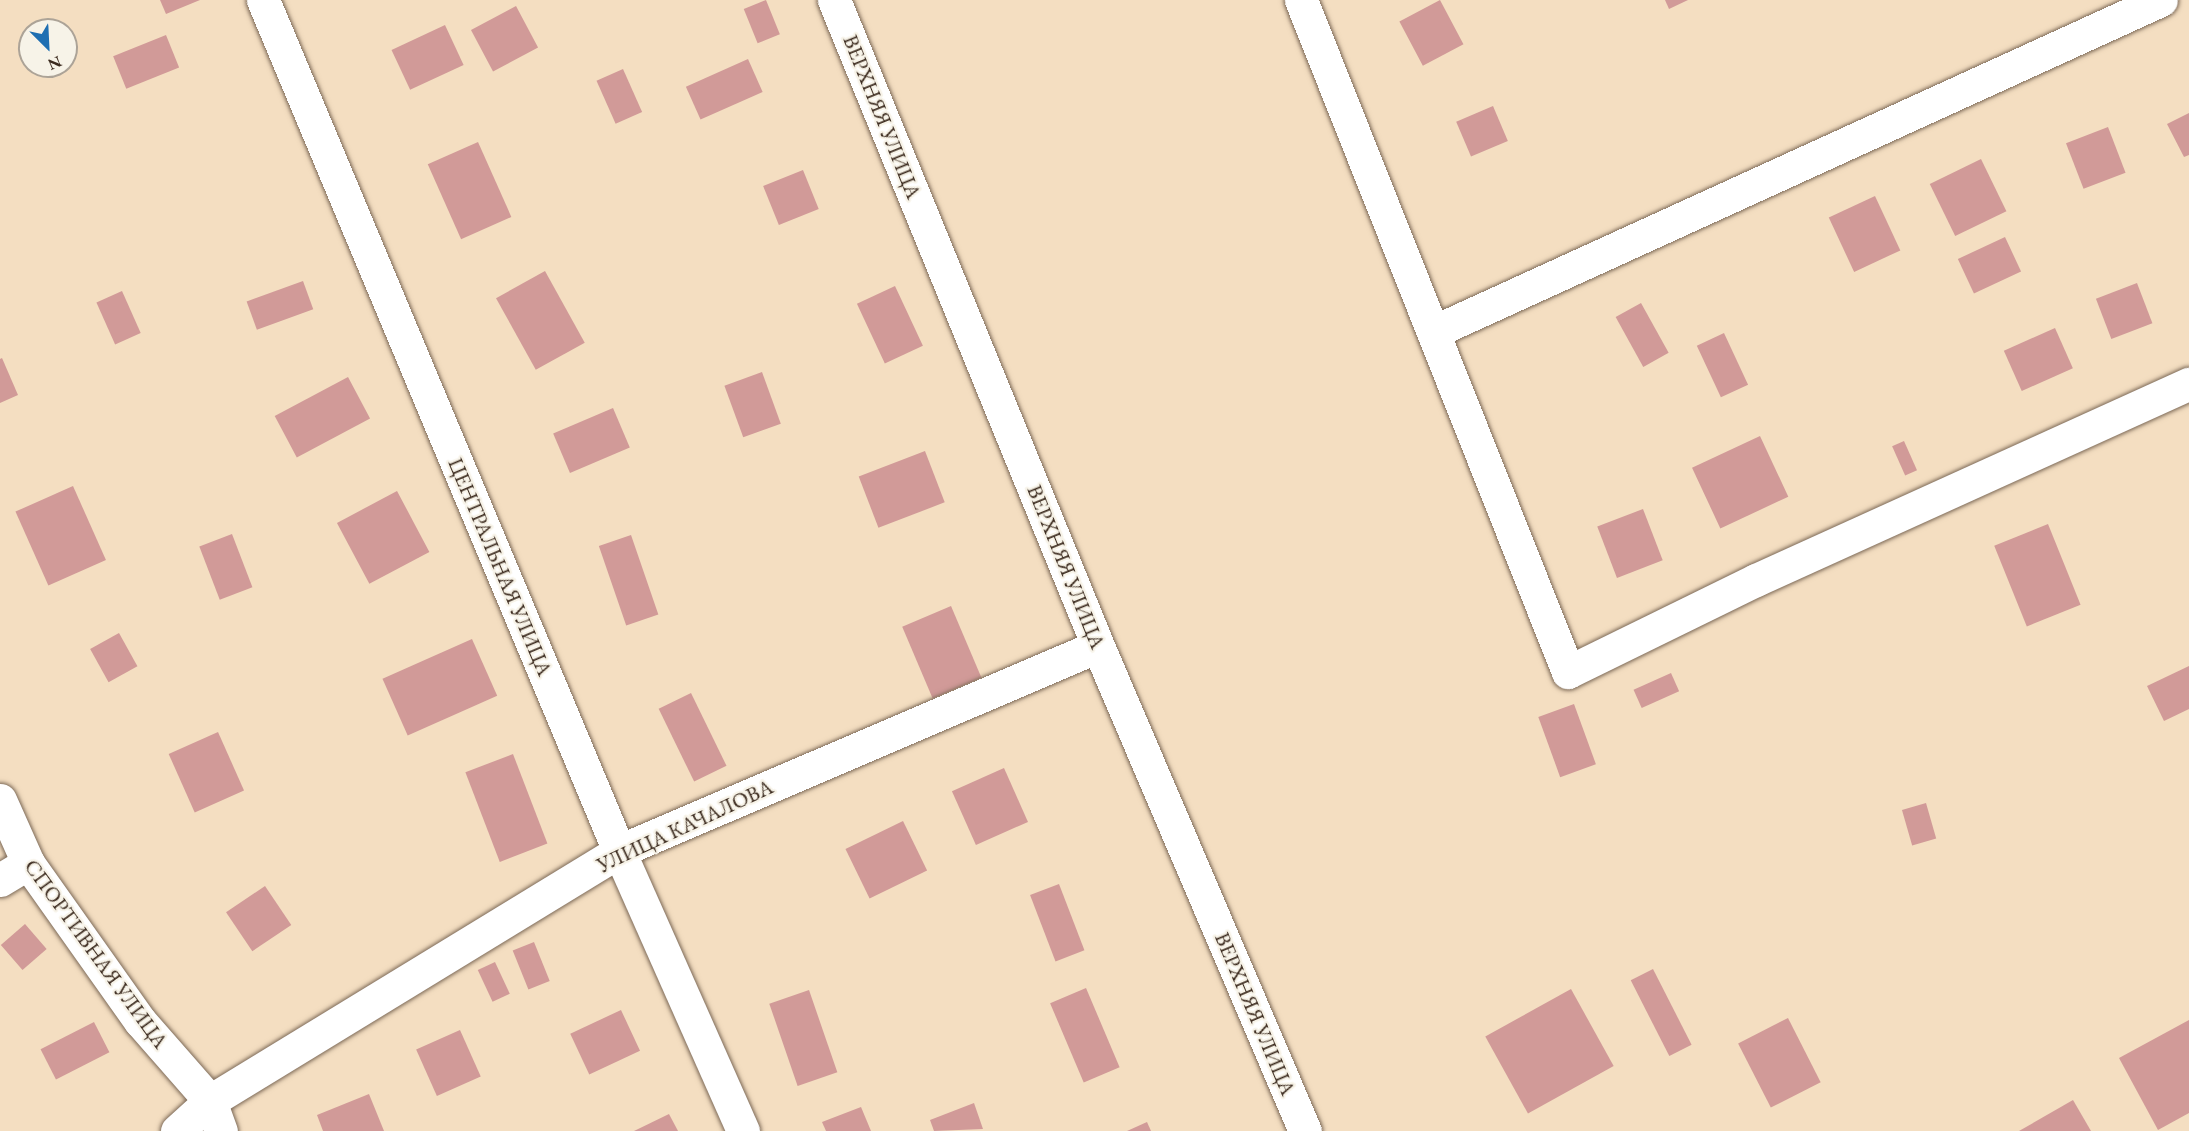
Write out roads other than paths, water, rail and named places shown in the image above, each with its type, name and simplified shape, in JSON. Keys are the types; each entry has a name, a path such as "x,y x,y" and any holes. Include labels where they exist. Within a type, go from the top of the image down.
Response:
{"street":[{"name":"ЦЕНТРАЛЬНАЯ УЛИЦА","path":"263,0 619,851 743,1131"},
{"name":"ВЕРХНЯЯ УЛИЦА","path":"834,0 1098,646 1305,1131"},
{"path":"1301,0 1568,672 1756,580 2189,384"},
{"path":"1433,332 2161,0"},
{"name":"УЛИЦА КАЧАЛОВА","path":"177,1131 210,1101 619,851 1098,646"},
{"name":"СПОРТИВНАЯ УЛИЦА","path":"0,800 28,863 140,1021 210,1101 221,1131"},
{"path":"0,880 28,863"}]}
